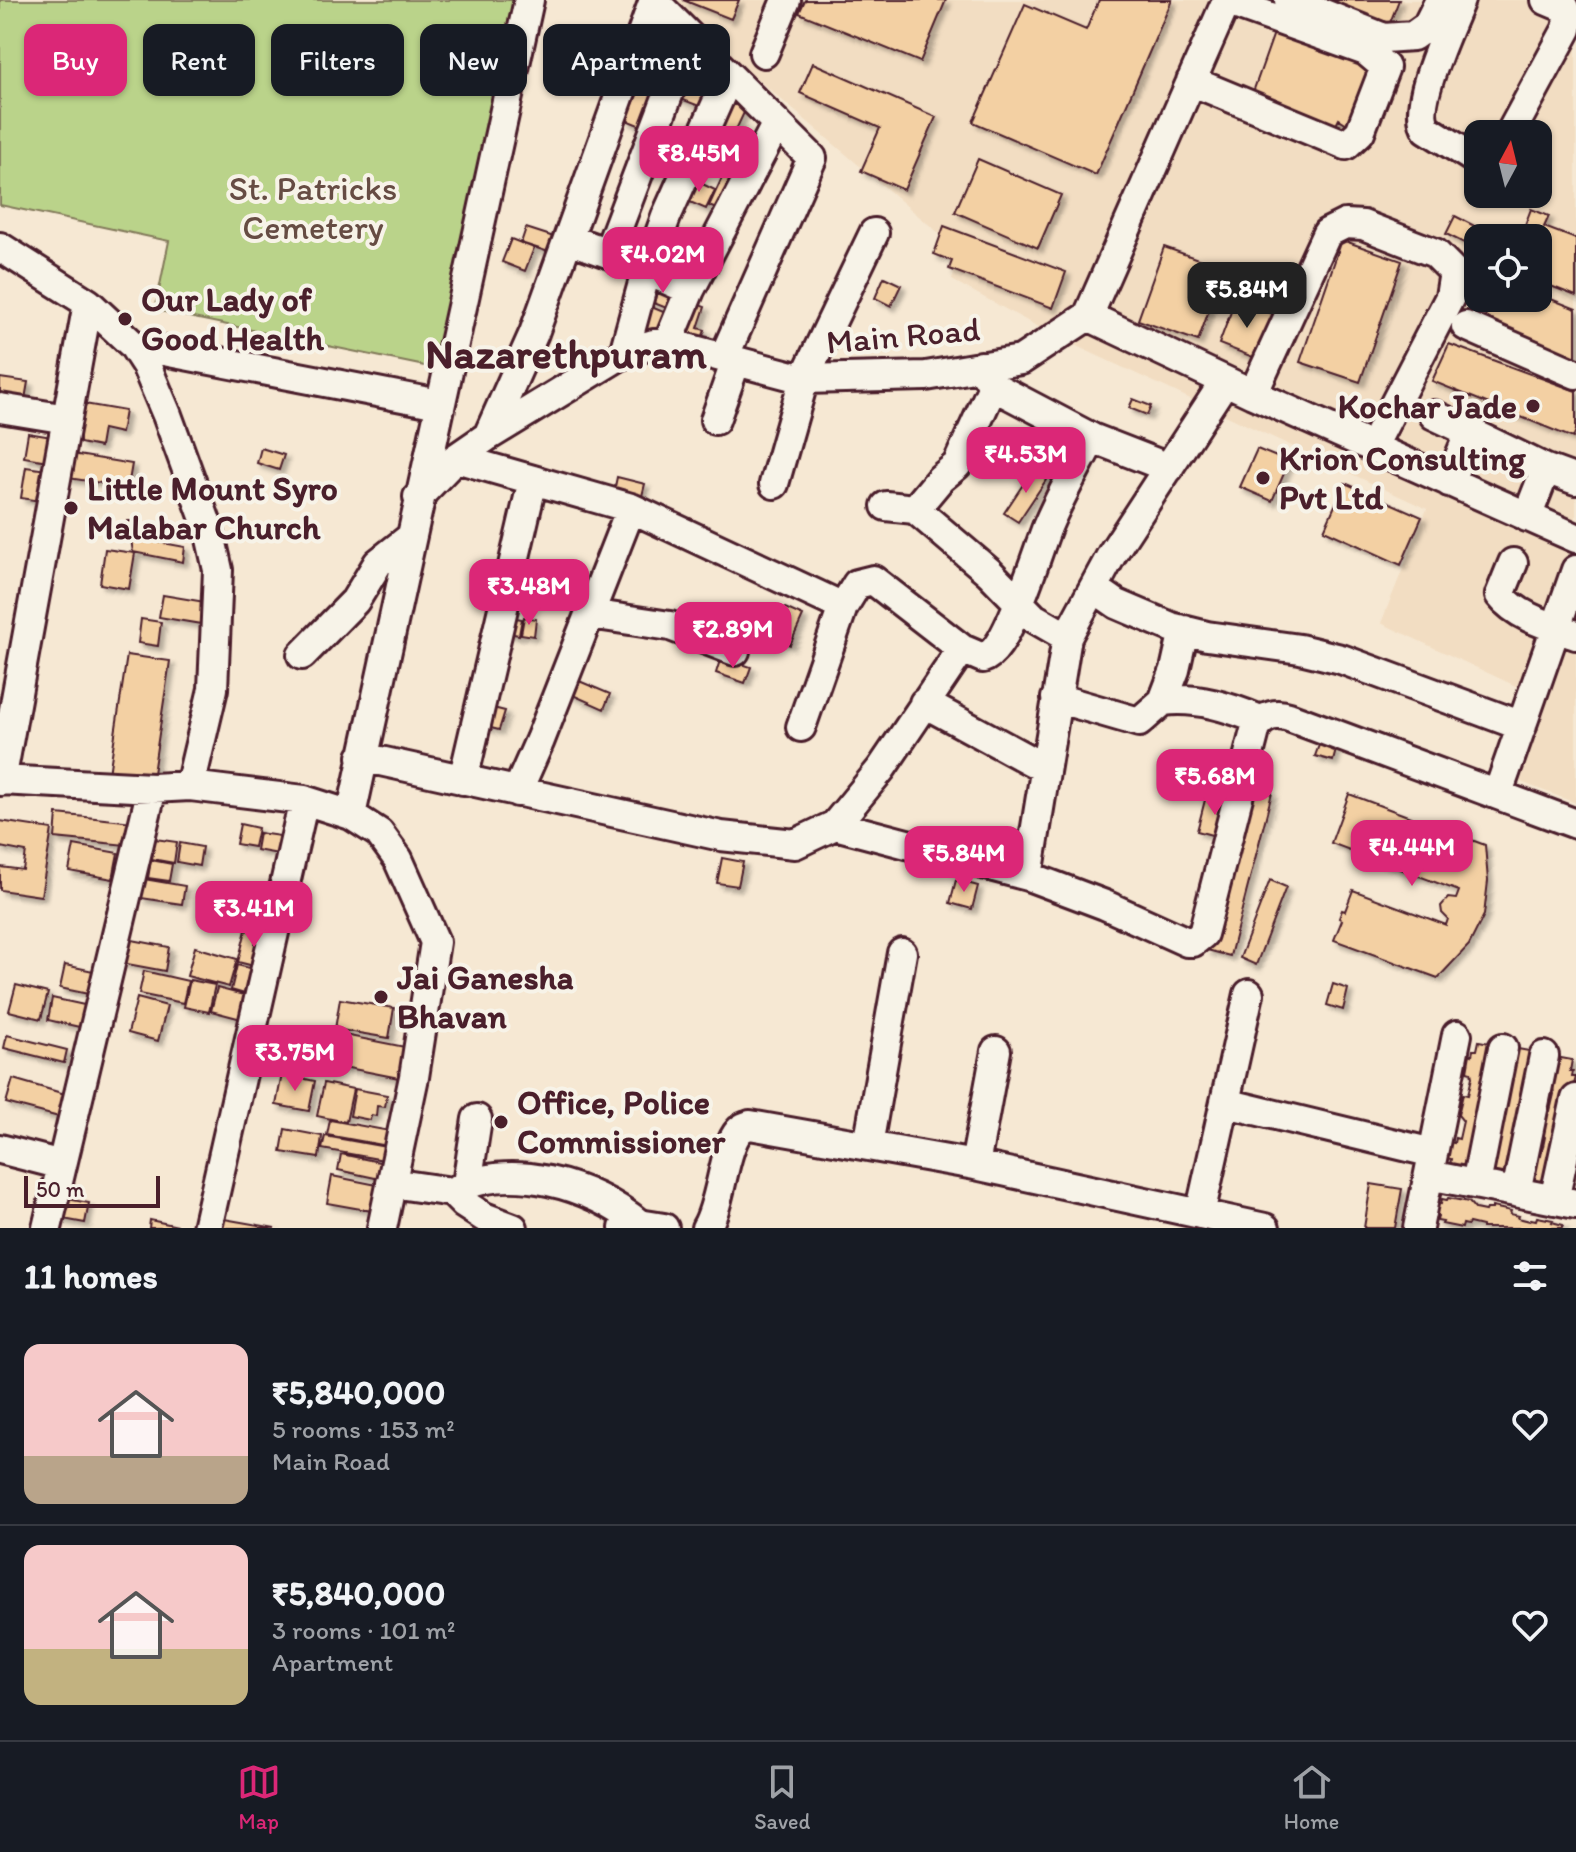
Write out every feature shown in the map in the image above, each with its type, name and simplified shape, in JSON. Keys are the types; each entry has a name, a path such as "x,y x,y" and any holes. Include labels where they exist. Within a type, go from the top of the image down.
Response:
{"street":[{"path":"351,815 529,0"},
{"path":"764,53 786,0"},
{"path":"1289,0 1384,38 1413,36 1427,26 1440,0"},
{"path":"1460,0 1430,78 1422,108 1422,122 1427,129 1464,152"},
{"path":"1518,120 1567,29 1569,19 1565,8 1546,0"},
{"path":"488,436 534,333 654,1 677,24"},
{"path":"1191,81 1346,145 1360,132 1385,67 1366,51 1227,1 1191,81 1088,316 1253,394 1576,538"},
{"path":"715,420 730,359 812,158 730,77"},
{"path":"608,253 668,96"},
{"path":"624,353 646,272 666,217 720,96"},
{"path":"668,343 690,290 777,123"},
{"path":"1253,394 1327,233 1345,224 1363,225 1435,253 1454,272 1450,297 1372,448"},
{"path":"774,484 804,379 874,233"},
{"path":"569,239 690,290"},
{"path":"0,247 88,303 133,345 146,365 167,415 209,530 218,570 213,689 190,786"},
{"path":"88,303 67,419 10,680 1,780 152,788 190,786 304,800 351,815 379,833 398,859 435,942 414,1077 382,1228"},
{"name":"Main Road","path":"418,497 456,458 624,353 668,343 804,379 987,376 1021,360 1088,316"},
{"path":"1466,326 1576,374"},
{"path":"133,345 439,404"},
{"path":"915,509 940,479 957,465 987,376 1092,438 1169,468"},
{"path":"1028,876 1067,637 1112,554 1225,381"},
{"path":"0,408 67,419"},
{"path":"1434,415 1546,469 1576,480"},
{"path":"1449,482 1470,432"},
{"path":"801,727 843,607 857,584 873,580 962,649 983,658 990,656 1019,604 1047,529 1092,438"},
{"path":"456,458 631,508 843,607"},
{"path":"1527,517 1546,469"},
{"path":"463,780 533,480"},
{"path":"886,506 915,509 989,572 1034,618 1067,637"},
{"path":"517,792 631,508"},
{"path":"302,655 355,601 378,563 411,537"},
{"path":"1513,563 1500,595 1518,611 1566,632"},
{"path":"1498,793 1522,726 1566,632 1576,570"},
{"path":"1094,588 1117,604 1184,630 1341,659 1522,726"},
{"path":"590,614 670,626 735,651"},
{"path":"1056,698 1139,722 1163,701 1175,670 1184,630"},
{"path":"362,757 721,836 795,844 835,825 881,769 962,649"},
{"path":"1163,701 1180,699 1214,703 1260,720 1278,714 1289,717 1576,824"},
{"path":"924,703 1044,768"},
{"path":"835,825 1028,876 1105,905 1187,942 1200,939 1260,720"},
{"path":"47,1228 152,788"},
{"path":"207,1228 304,800"},
{"path":"868,1145 902,953"},
{"path":"1200,1214 1249,994"},
{"path":"1418,1228 1457,1035"},
{"path":"1476,1184 1503,1048"},
{"path":"975,1165 996,1051"},
{"path":"1516,1192 1544,1056"},
{"path":"1226,1103 1431,1164 1476,1184 1565,1202 1576,1099"},
{"path":"477,1119 459,1188 464,1204 484,1217 513,1228"},
{"path":"706,1228 717,1206 732,1141 740,1129 750,1125 975,1165 1265,1228"},
{"path":"0,1149 62,1165"},
{"path":"391,1183 459,1188 496,1177 567,1185 618,1206 642,1227"}],"shaded area":[{"path":"664,0 1576,0 1576,803 1500,774 1535,695 1381,623 1427,509 1055,336 952,280 960,251 730,56 730,24 692,24"}],"green space":[{"name":"St. Patricks Cemetery","path":"0,0 523,0 518,24 420,24 420,96 503,96 444,370 155,310 169,241 0,205"}],"building":[{"path":"683,0 739,0 731,19"},
{"path":"805,0 946,0 920,62 799,13"},
{"path":"1099,0 1172,0 1096,175 973,122 1025,4 1086,30"},
{"path":"1326,0 1399,0 1389,25"},
{"path":"1274,33 1376,70 1352,127 1339,119 1333,131 1252,95"},
{"path":"813,63 936,117 904,190 861,171 880,128 800,93"},
{"path":"637,96 666,97 651,130 626,120"},
{"path":"673,96 711,96 707,109"},
{"path":"729,96 748,104 734,134 715,126"},
{"path":"731,150 752,161 744,175 724,164"},
{"path":"978,159 1061,195 1038,248 955,212"},
{"path":"726,169 745,178 728,214 709,206"},
{"path":"692,179 715,190 706,209 683,199"},
{"path":"1531,209 1549,216 1545,224 1525,224"},
{"path":"1455,216 1471,224 1464,224 1464,243 1446,234"},
{"path":"944,226 1066,272 1053,308 949,269 952,261 934,254"},
{"path":"526,228 560,239 555,254 521,243"},
{"path":"1552,230 1576,239 1576,296 1552,287"},
{"path":"511,239 534,248 525,271 502,262"},
{"path":"1342,240 1402,261 1360,382 1300,362"},
{"path":"1164,247 1224,268 1198,341 1138,320"},
{"path":"884,277 901,285 891,306 875,298"},
{"path":"652,279 682,291 674,311 644,299"},
{"path":"1552,300 1576,309 1576,360 1483,322 1487,312 1552,312"},
{"path":"688,301 705,307 698,328 705,330 700,344 675,335"},
{"path":"1235,301 1274,314 1258,359 1219,344"},
{"path":"642,303 673,316 663,339 632,326"},
{"name":"Kochar Jade","path":"1449,344 1576,391 1576,430 1573,438 1432,381"},
{"path":"0,378 28,382 24,405 0,402"},
{"path":"1133,399 1151,406 1147,415 1129,408"},
{"path":"79,403 125,411 121,433 103,429 100,447 80,443"},
{"path":"28,433 52,437 48,461 24,457"},
{"path":"261,448 284,455 279,470 257,463"},
{"name":"Krion Consulting Pvt Ltd","path":"1257,449 1289,462 1272,501 1240,487"},
{"path":"72,454 132,464 128,487 68,478"},
{"path":"26,467 47,470 41,501 21,498"},
{"path":"1034,468 1048,477 1018,522 1004,513"},
{"path":"617,477 645,484 639,508 612,501"},
{"path":"1345,483 1422,517 1401,565 1324,530"},
{"path":"128,521 137,521 141,539 185,547 183,562 133,552"},
{"path":"105,549 135,553 129,589 100,584"},
{"path":"163,595 205,602 201,624 159,617"},
{"path":"785,608 803,616 790,645 772,637"},
{"path":"505,616 522,619 519,635 503,632"},
{"path":"524,617 536,619 534,636 521,634"},
{"path":"141,619 161,622 158,646 138,643"},
{"path":"127,655 170,661 152,780 109,774"},
{"path":"721,657 751,667 745,683 716,673"},
{"path":"572,678 610,694 604,709 566,692"},
{"path":"489,707 505,711 499,730 483,726"},
{"path":"1319,745 1336,750 1333,761 1315,756"},
{"path":"1249,787 1272,793 1230,956 1207,950"},
{"path":"1349,794 1485,845 1488,881 1484,915 1469,945 1438,978 1334,940 1342,920 1339,918 1342,910 1345,911 1353,890 1446,925 1448,919 1442,913 1441,906 1448,898 1456,899 1459,891 1331,843"},
{"path":"1206,796 1232,802 1223,838 1197,831"},
{"path":"57,814 134,822 126,845 55,838"},
{"path":"0,821 52,829 41,896 0,890 0,867 23,870 26,852 0,847"},
{"path":"240,824 258,828 254,847 236,844"},
{"path":"259,833 287,837 284,855 256,850"},
{"path":"155,839 177,842 174,863 152,859"},
{"path":"180,843 202,847 199,866 177,862"},
{"path":"74,845 118,853 113,879 69,871"},
{"path":"722,858 743,862 738,886 717,883"},
{"path":"151,860 172,864 169,881 148,878"},
{"path":"144,879 185,886 182,904 141,898"},
{"path":"956,880 978,886 972,909 950,903"},
{"path":"1270,880 1286,887 1256,965 1240,958"},
{"path":"246,930 270,935 262,968 238,962"},
{"path":"127,939 169,947 165,971 122,963"},
{"path":"195,947 237,959 229,987 187,976"},
{"path":"65,965 98,972 93,995 60,988"},
{"path":"237,965 261,971 255,997 231,990"},
{"path":"144,971 188,981 183,1003 139,994"},
{"path":"190,980 215,985 209,1012 184,1007"},
{"path":"1333,984 1348,989 1343,1010 1327,1005"},
{"path":"16,985 48,993 41,1019 9,1011"},
{"path":"217,988 255,998 249,1021 211,1011"},
{"path":"52,998 89,1006 84,1028 48,1020"},
{"path":"137,998 167,1006 158,1041 128,1033"},
{"path":"340,999 394,1008 389,1038 335,1029"},
{"path":"334,1033 405,1047 399,1078 328,1064"},
{"path":"7,1035 67,1050 64,1063 4,1048"},
{"path":"1479,1041 1490,1043 1470,1168 1464,1167 1462,1179 1451,1176 1453,1165 1450,1165 1451,1159 1446,1158 1449,1142 1459,1139 1463,1121 1458,1115 1463,1094 1468,1095 1472,1077 1471,1072 1467,1071 1470,1054 1477,1050"},
{"path":"1518,1049 1529,1051 1527,1062 1530,1063 1521,1097 1517,1134 1514,1133 1510,1150 1515,1151 1503,1187 1486,1172 1510,1057 1516,1058"},
{"path":"1561,1058 1572,1060 1570,1071 1573,1071 1572,1077 1576,1077 1544,1195 1532,1181 1537,1155 1541,1156 1545,1137 1541,1132 1545,1110 1550,1111 1554,1094 1553,1088 1549,1088"},
{"path":"282,1074 315,1081 309,1111 276,1105"},
{"path":"13,1079 65,1094 59,1117 6,1103"},
{"path":"324,1083 353,1089 346,1122 317,1116"},
{"path":"355,1089 387,1095 385,1107 377,1106 376,1116 371,1115 370,1120 350,1116"},
{"path":"330,1120 390,1131 388,1146 327,1135"},
{"path":"285,1129 322,1136 319,1158 281,1152"},
{"path":"325,1136 386,1147 384,1160 322,1149"},
{"path":"341,1154 384,1163 380,1179 338,1170"},
{"path":"332,1176 377,1185 372,1211 327,1203"},
{"path":"1371,1184 1402,1189 1395,1228 1364,1228"},
{"path":"62,1198 89,1203 85,1223 58,1218"},
{"path":"1442,1199 1469,1202 1475,1209 1485,1211 1492,1207 1511,1211 1510,1214 1518,1218 1530,1221 1537,1217 1563,1225 1562,1228 1482,1228 1469,1223 1463,1224 1462,1228 1442,1224 1437,1221 1438,1216 1430,1214 1432,1202 1441,1204"},
{"path":"213,1217 275,1228 211,1228"},
{"path":"150,1220 187,1228 149,1228"}],"place":[{"name":"Our Lady of Good Health","path":"125,319"},
{"name":"Kochar Jade","path":"1533,406"},
{"name":"Krion Consulting Pvt Ltd","path":"1263,478"},
{"name":"Little Mount Syro Malabar Church","path":"71,508"},
{"name":"Jai Ganesha Bhavan","path":"381,997"},
{"name":"Office, Police Commissioner","path":"501,1122"}],"district":[{"name":"Nazarethpuram","path":"566,353"}]}
